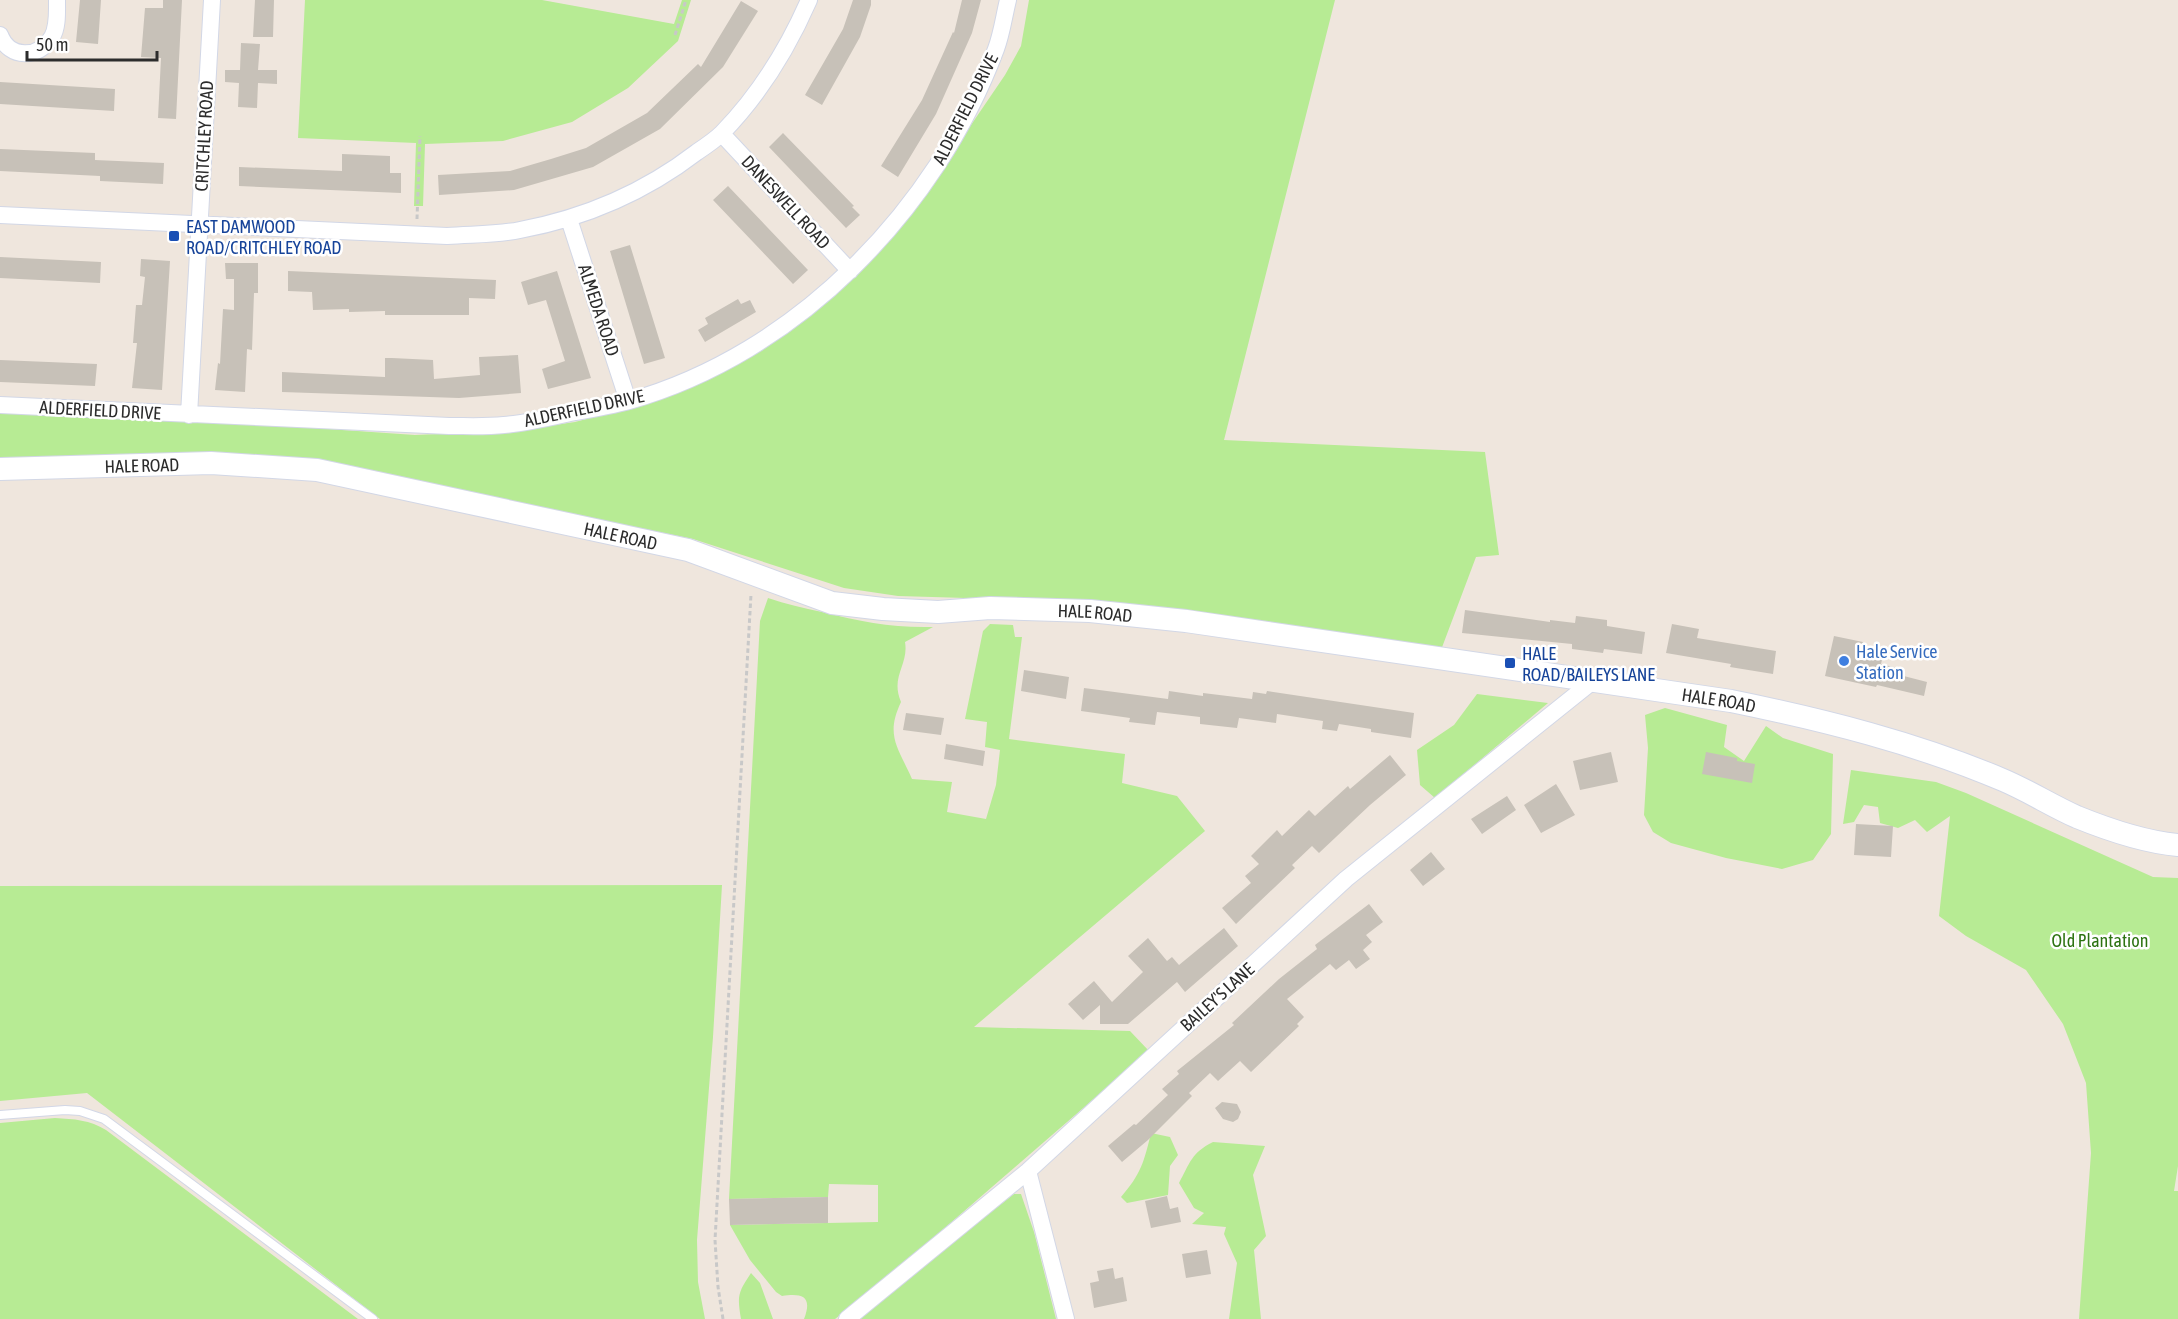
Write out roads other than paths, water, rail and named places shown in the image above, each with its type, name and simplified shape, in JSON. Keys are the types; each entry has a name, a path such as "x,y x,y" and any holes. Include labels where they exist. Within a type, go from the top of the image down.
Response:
{"street":[{"path":"0,35 4,45 13,52 25,54 38,51 51,38 56,24 57,0"},
{"name":"CRITCHLEY ROAD","path":"189,415 212,0"},
{"path":"0,215 447,236 517,231 569,219 620,199 646,185 682,164 722,134 774,66 809,0"},
{"name":"ALDERFIELD DRIVE","path":"0,405 449,426 504,425 628,401 696,376 729,359 794,318 850,271 888,232 935,168 979,89 997,47 1008,0"},
{"name":"DANESWELL ROAD","path":"722,134 850,271"},
{"name":"ALMEDA ROAD","path":"569,219 628,401"},
{"name":"HALE ROAD","path":"0,469 211,463 317,470 688,550 832,603 938,612 990,608 1090,611 1186,621 1731,701 1794,714 1920,748 2004,781 2078,817 2154,843 2178,845"},
{"name":"BAILEY'S LANE","path":"847,1319 1028,1171 1346,879 1593,681"},
{"path":"1028,1171 1066,1319"}],"lane":[{"path":"0,1115 65,1110 104,1119 373,1319"}],"place":[{"name":"EAST DAMWOOD ROAD/CRITCHLEY ROAD","path":"174,236"},
{"name":"Hale Service Station","path":"1844,661"},
{"name":"HALE ROAD/BAILEYS LANE","path":"1510,663"}],"park label":[{"name":"Old Plantation","path":"2100,940"}]}
